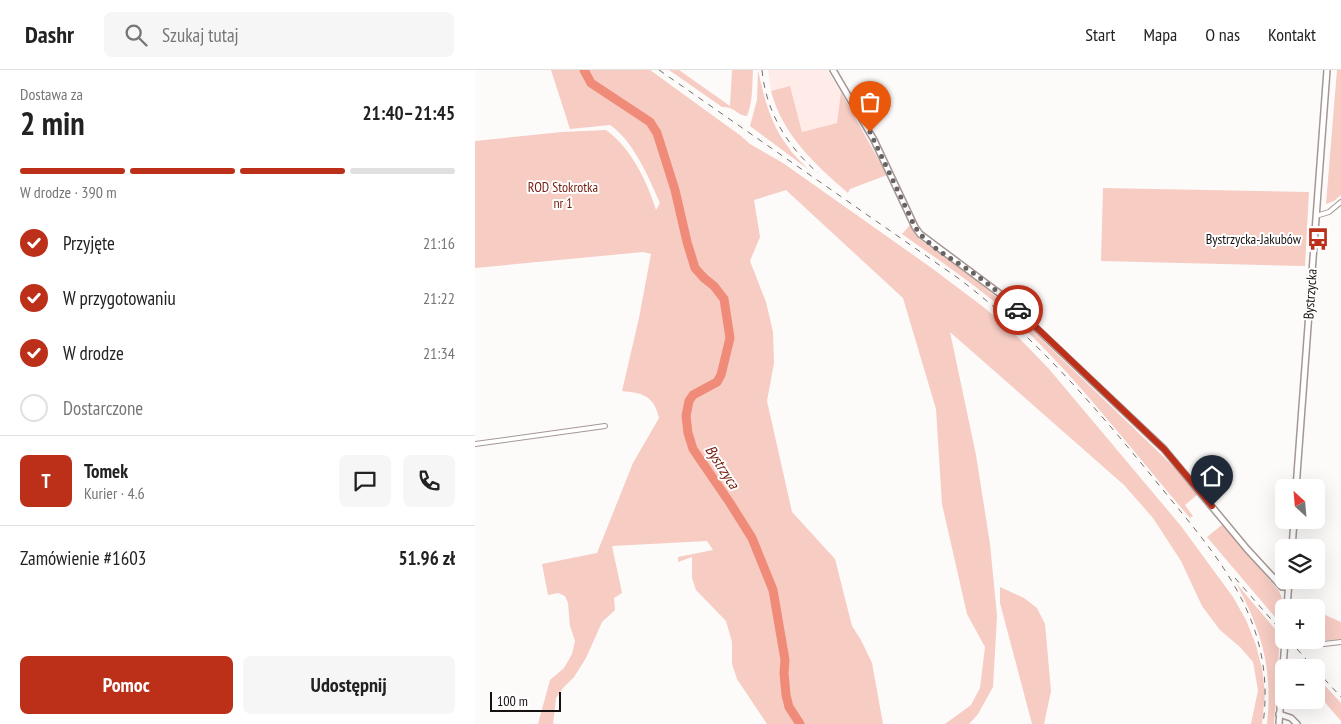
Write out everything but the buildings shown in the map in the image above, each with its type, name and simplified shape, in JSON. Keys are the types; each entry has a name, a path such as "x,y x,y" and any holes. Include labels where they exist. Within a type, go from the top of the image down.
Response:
{"street":[{"path":"833,70 874,140 920,234 999,293 1157,442 1275,579"},
{"name":"Bystrzycka","path":"1297,479 1327,70"},
{"path":"1316,216 1329,212 1341,202"},
{"path":"475,444 605,426"},
{"path":"1325,644 1341,642"},
{"path":"1279,724 1284,649"},
{"path":"1279,714 1291,718 1297,724"}],"shaded area":[{"path":"768,70 827,70 841,92 837,123 802,132 790,86 771,91"}],"green space":[{"name":"ROD Stokrotka nr 1","path":"551,70 650,70 750,144 783,163 933,269 986,309 1021,340 1049,369 1181,526 1233,597 1246,620 1256,645 1262,669 1265,693 1262,724 1251,724 1258,690 1253,662 1240,647 1220,630 1202,606 1181,561 1153,518 1124,485 950,332 976,455 990,544 997,616 993,687 978,714 969,724 945,724 971,705 980,688 985,647 967,614 942,504 936,409 903,298 786,190 754,200 760,237 750,261 766,302 773,332 774,363 767,401 792,512 835,559 852,626 872,663 883,724 767,724 737,679 732,664 732,642 726,621 696,590 692,578 692,557 678,562 678,557 713,550 707,541 612,546 622,593 614,598 615,610 602,622 586,658 574,677 556,698 553,724 538,724 550,680 564,668 572,654 575,641 570,626 568,603 565,596 558,593 548,595 542,564 597,553 633,463 659,418 654,404 646,397 641,394 622,391 639,318 651,254 643,252 475,268 475,141 562,132 606,130 623,146 637,166 656,210 660,203 651,182 633,150 626,140 610,125 570,129"},
{"path":"669,70 679,70 730,106 732,70 753,70 751,99 747,116 730,108 722,107"},
{"path":"758,70 766,101 777,130 791,151 808,169 750,126 757,100"},
{"path":"1337,70 1341,70 1341,195 1334,201 1326,204"},
{"path":"790,86 802,132 837,123 841,92 887,175 850,189 848,193 812,160 783,122 771,91"},
{"path":"1103,188 1309,192 1305,266 1101,261"},
{"path":"910,225 919,239 972,277 1007,306 1174,467 1198,494 1185,505 1193,516 1190,518 1089,398 1025,329 981,291 902,234"},
{"path":"1223,524 1275,586 1275,589 1279,591 1282,599 1275,599 1275,617 1207,537"},
{"path":"1236,583 1275,629 1275,649 1279,649 1278,659 1275,659 1274,724 1267,724 1268,686 1264,651"},
{"path":"1000,587 1024,598 1037,608 1045,624 1051,691 1044,724 1032,724 1000,603"},
{"path":"1325,615 1341,622 1341,639 1325,641"},
{"path":"1325,686 1341,703 1341,721 1325,702"}],"waterway":[{"name":"Bystrzyca","path":"584,70 591,83 650,122 657,133 675,190 695,268 714,286 724,299 730,338 721,375 717,382 693,395 689,401 686,416 688,433 693,449 752,538 773,590 785,660 786,695 789,707 800,724"}],"railway":[{"path":"659,70 958,278 1014,325 1065,376 1113,429 1185,517 1233,583 1251,620 1262,658 1265,684 1263,724"},
{"path":"762,70 768,100 780,127 797,151 818,173"},
{"path":"1235,578 1275,624"},
{"path":"1297,649 1306,659"},
{"path":"1325,680 1341,697"}],"way so far":[{"path":"870,132 920,234 976,275 1018,310"}],"place":[{"name":"Bystrzycka-Jakubów","path":"1318,239"}],"route":[{"path":"1018,310 1164,449 1212,506"}]}
